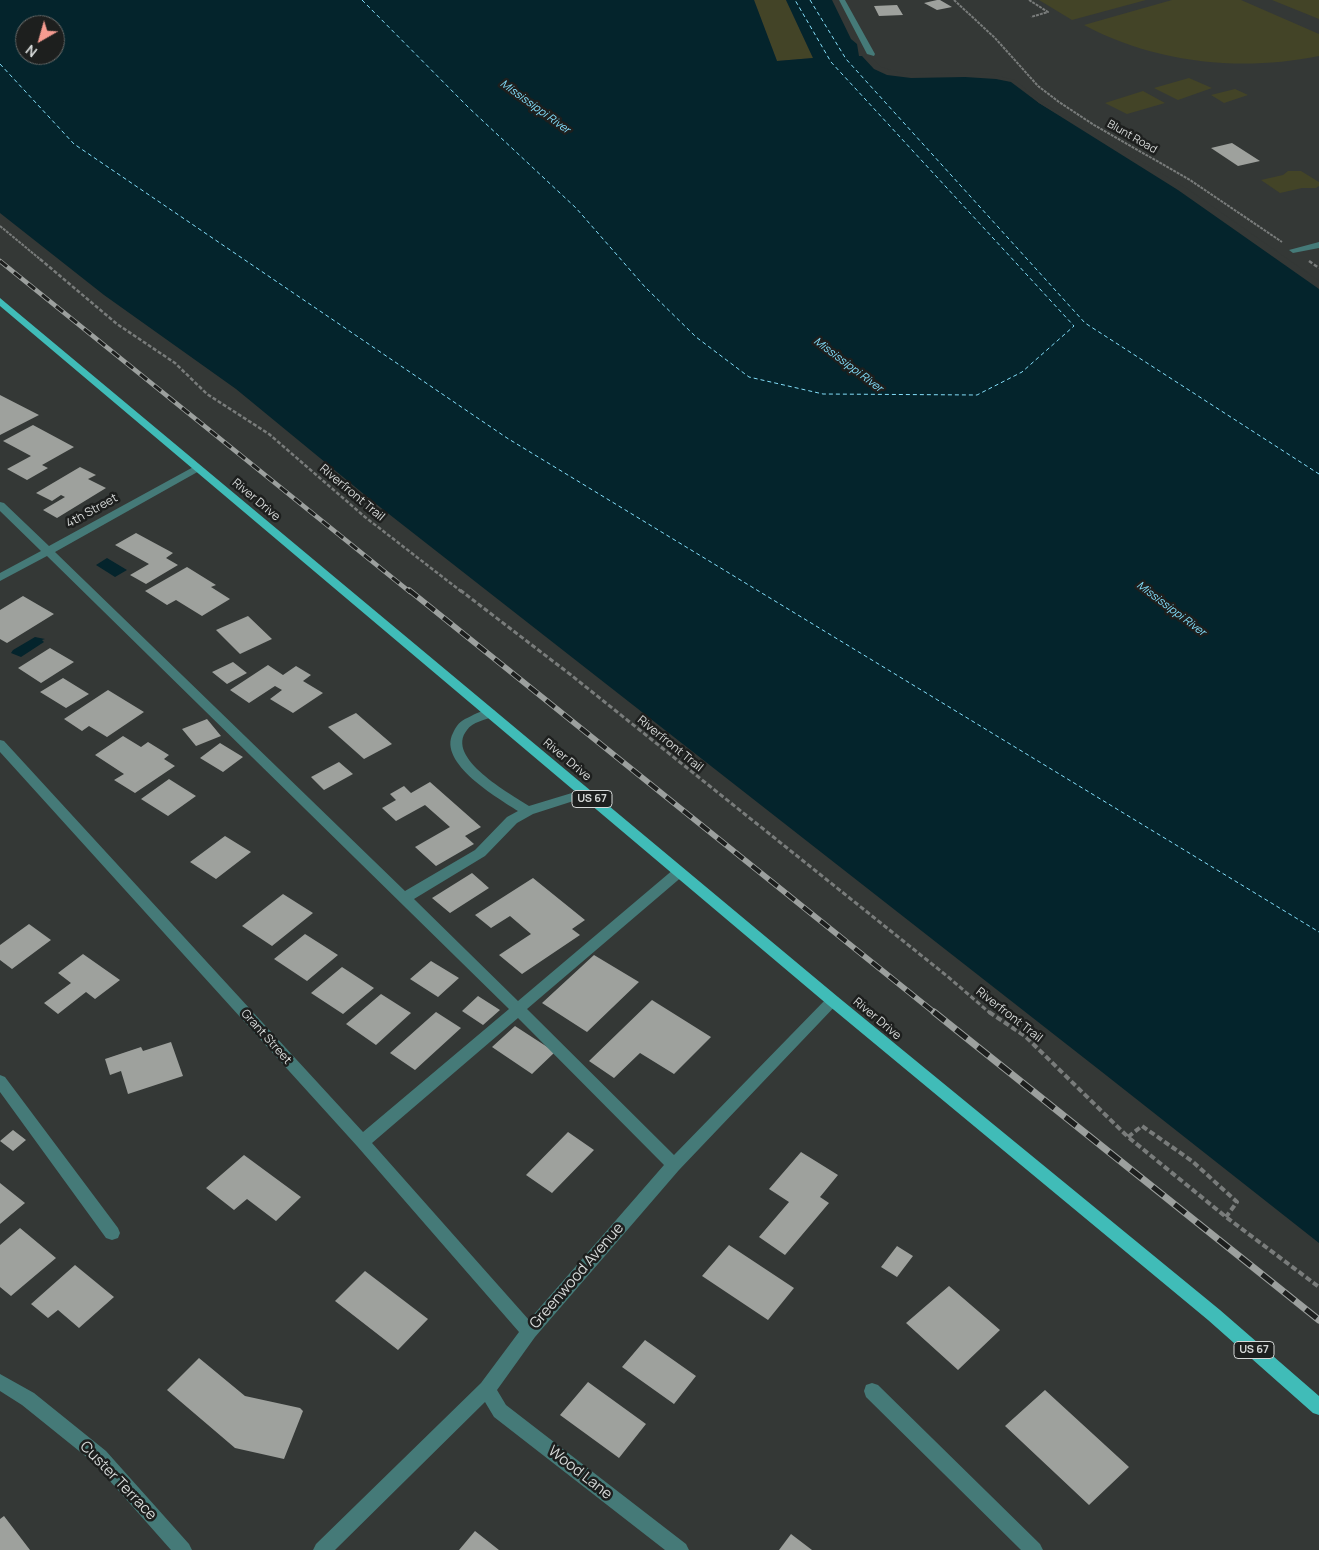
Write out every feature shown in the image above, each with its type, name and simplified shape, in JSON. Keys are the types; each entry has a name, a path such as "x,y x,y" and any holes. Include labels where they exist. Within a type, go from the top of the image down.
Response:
{"main road":[{"name":"River Drive","path":"0,301 833,1001 1188,1294 1319,1406"}],"street":[{"path":"842,0 871,54"},
{"path":"1293,250 1319,245"},
{"name":"4th Street","path":"0,578 197,468"},
{"path":"0,505 518,1009 674,1165"},
{"path":"490,713 462,726 455,739 457,753 480,779 528,811"},
{"name":"Grant Street","path":"0,744 362,1142 529,1332"},
{"path":"404,898 480,853 512,820 528,811 585,793"},
{"path":"362,1142 679,872"},
{"name":"Greenwood Avenue","path":"322,1550 487,1389 529,1332 674,1165 833,1001"},
{"path":"0,1082 112,1233"},
{"name":"Custer Terrace","path":"0,1382 28,1399 100,1457 183,1550"},
{"name":"Wood Lane","path":"487,1389 500,1411 680,1550"},
{"path":"872,1391 1034,1550"}],"path":[{"name":"Blunt Road","path":"954,0 995,38 1038,86 1058,102 1204,189 1319,268"},
{"path":"1030,0 1048,12 1031,17"},
{"name":"Riverfront Trail","path":"0,226 117,324 175,363 206,394 269,434 365,517 434,572 481,605 572,675 947,976 990,1014 1025,1036 1128,1137 1226,1217 1319,1287"},
{"path":"1128,1137 1142,1126 1170,1143 1206,1171 1237,1202 1226,1217"}],"green space":[{"path":"754,0 786,0 813,58 777,61"},
{"path":"1039,0 1146,0 1072,20"},
{"path":"1172,0 1241,0 1319,34 1319,56 1259,63 1198,61 1140,48 1111,38 1084,25"},
{"path":"1272,0 1319,0 1319,19"},
{"path":"1189,78 1212,88 1178,100 1154,88"},
{"path":"1235,89 1248,95 1224,103 1211,95"},
{"path":"1143,91 1165,103 1127,114 1105,103"},
{"path":"1288,171 1301,171 1319,182 1319,186 1280,193 1261,180 1283,175"}],"water":[{"name":"Mississippi River","path":"0,0 754,0 777,61 813,58 786,0 832,0 851,39 857,44 859,56 865,56 880,70 903,76 986,75 1014,82 1039,103 1188,192 1319,284 1319,1243 371,500 236,389 104,295 0,213"},
{"path":"107,558 127,570 115,577 96,565"},
{"path":"35,637 45,639 42,640 44,642 21,657 11,653 13,650"}],"pier":[{"path":"869,55 881,67 904,74 986,73 1015,80 1040,101 1189,190 1319,281 1319,289 1178,190 1039,103 1011,82 965,77 911,78 887,75 874,69 862,56"}],"building":[{"path":"937,0 952,7 937,10 924,3"},
{"path":"897,5 903,15 879,16 874,6"},
{"path":"1232,143 1260,161 1238,166 1211,148"},
{"path":"0,395 39,415 0,435"},
{"path":"33,425 74,447 42,465 48,468 27,480 7,469 31,456 3,441"},
{"path":"80,467 96,475 88,479 106,488 57,518 43,510 65,497 61,495 52,501 36,493"},
{"path":"136,533 173,553 166,558 178,565 146,584 130,575 149,564 115,545"},
{"path":"187,567 216,585 211,587 230,599 202,616 176,600 167,605 145,591"},
{"path":"23,596 54,614 7,643 0,639 0,610"},
{"path":"248,616 272,639 240,654 216,630"},
{"path":"50,648 74,662 41,683 18,668"},
{"path":"233,662 247,673 227,684 212,672"},
{"path":"268,665 283,675 296,666 311,675 303,681 323,693 293,713 270,699 282,690 275,686 249,703 230,690"},
{"path":"63,678 89,694 66,708 40,692"},
{"path":"108,690 144,712 107,737 89,726 82,731 64,719"},
{"path":"356,713 392,744 364,759 328,727"},
{"path":"207,719 221,736 196,746 182,729"},
{"path":"123,736 141,747 148,742 169,755 164,759 175,766 135,793 114,780 124,774 95,755"},
{"path":"220,743 243,757 223,772 200,758"},
{"path":"339,762 353,774 324,790 311,777"},
{"path":"169,779 196,796 168,816 141,799"},
{"path":"430,782 481,827 465,836 474,844 436,866 415,847 450,827 425,805 396,821 382,808 396,800 390,794 404,786 411,793"},
{"path":"225,836 251,852 216,879 190,862"},
{"path":"472,873 489,888 450,913 432,898"},
{"path":"533,878 585,920 572,929 580,935 522,974 499,955 531,934 510,916 491,928 475,915"},
{"path":"283,894 313,913 272,946 242,926"},
{"path":"29,924 51,940 12,969 0,960 0,945"},
{"path":"305,934 338,955 307,981 274,959"},
{"path":"83,954 120,980 95,999 86,992 58,1014 44,1003 71,983 58,973"},
{"path":"594,955 639,982 587,1032 542,1003"},
{"path":"431,961 459,978 438,997 410,979"},
{"path":"342,967 374,988 343,1014 311,993"},
{"path":"381,994 411,1013 376,1045 346,1024"},
{"path":"478,996 500,1010 483,1025 462,1011"},
{"path":"652,1000 711,1037 674,1074 640,1053 614,1078 589,1061"},
{"path":"436,1012 461,1028 415,1070 390,1053"},
{"path":"515,1026 555,1052 532,1074 492,1047"},
{"path":"171,1042 183,1076 128,1094 121,1071 110,1075 105,1059 141,1047 143,1051"},
{"path":"13,1130 26,1140 13,1151 0,1141"},
{"path":"568,1132 594,1150 552,1193 526,1175"},
{"path":"801,1152 838,1175 820,1197 829,1203 785,1255 759,1237 789,1202 769,1189"},
{"path":"244,1155 301,1197 276,1221 247,1199 234,1210 206,1188"},
{"path":"0,1183 25,1203 0,1224"},
{"path":"20,1228 56,1258 11,1296 0,1287 0,1245"},
{"path":"729,1245 794,1288 768,1320 702,1276"},
{"path":"897,1246 913,1256 897,1277 881,1267"},
{"path":"75,1265 114,1297 79,1328 58,1310 48,1318 31,1304"},
{"path":"365,1271 428,1319 398,1350 335,1301"},
{"path":"949,1286 1000,1330 958,1370 906,1323"},
{"path":"645,1340 696,1376 674,1404 622,1367"},
{"path":"199,1358 245,1396 300,1408 303,1411 284,1459 235,1448 167,1390"},
{"path":"588,1382 646,1424 619,1458 560,1415"},
{"path":"1045,1390 1129,1467 1089,1505 1005,1426"},
{"path":"4,1516 30,1550 0,1550 0,1519"},
{"path":"475,1531 499,1550 459,1550"},
{"path":"791,1534 812,1550 779,1550"}],"ferry route":[{"path":"362,0 469,108 576,208 645,287 696,337 749,377 823,394 977,395 1022,372 1074,326 831,62 795,0"},
{"path":"810,0 846,59 1085,323 1319,474"},
{"path":"0,64 74,144 507,438 1319,932"}],"railway":[{"path":"0,261 410,592"},
{"path":"409,590 935,1013"},
{"path":"934,1012 1319,1320"}]}
